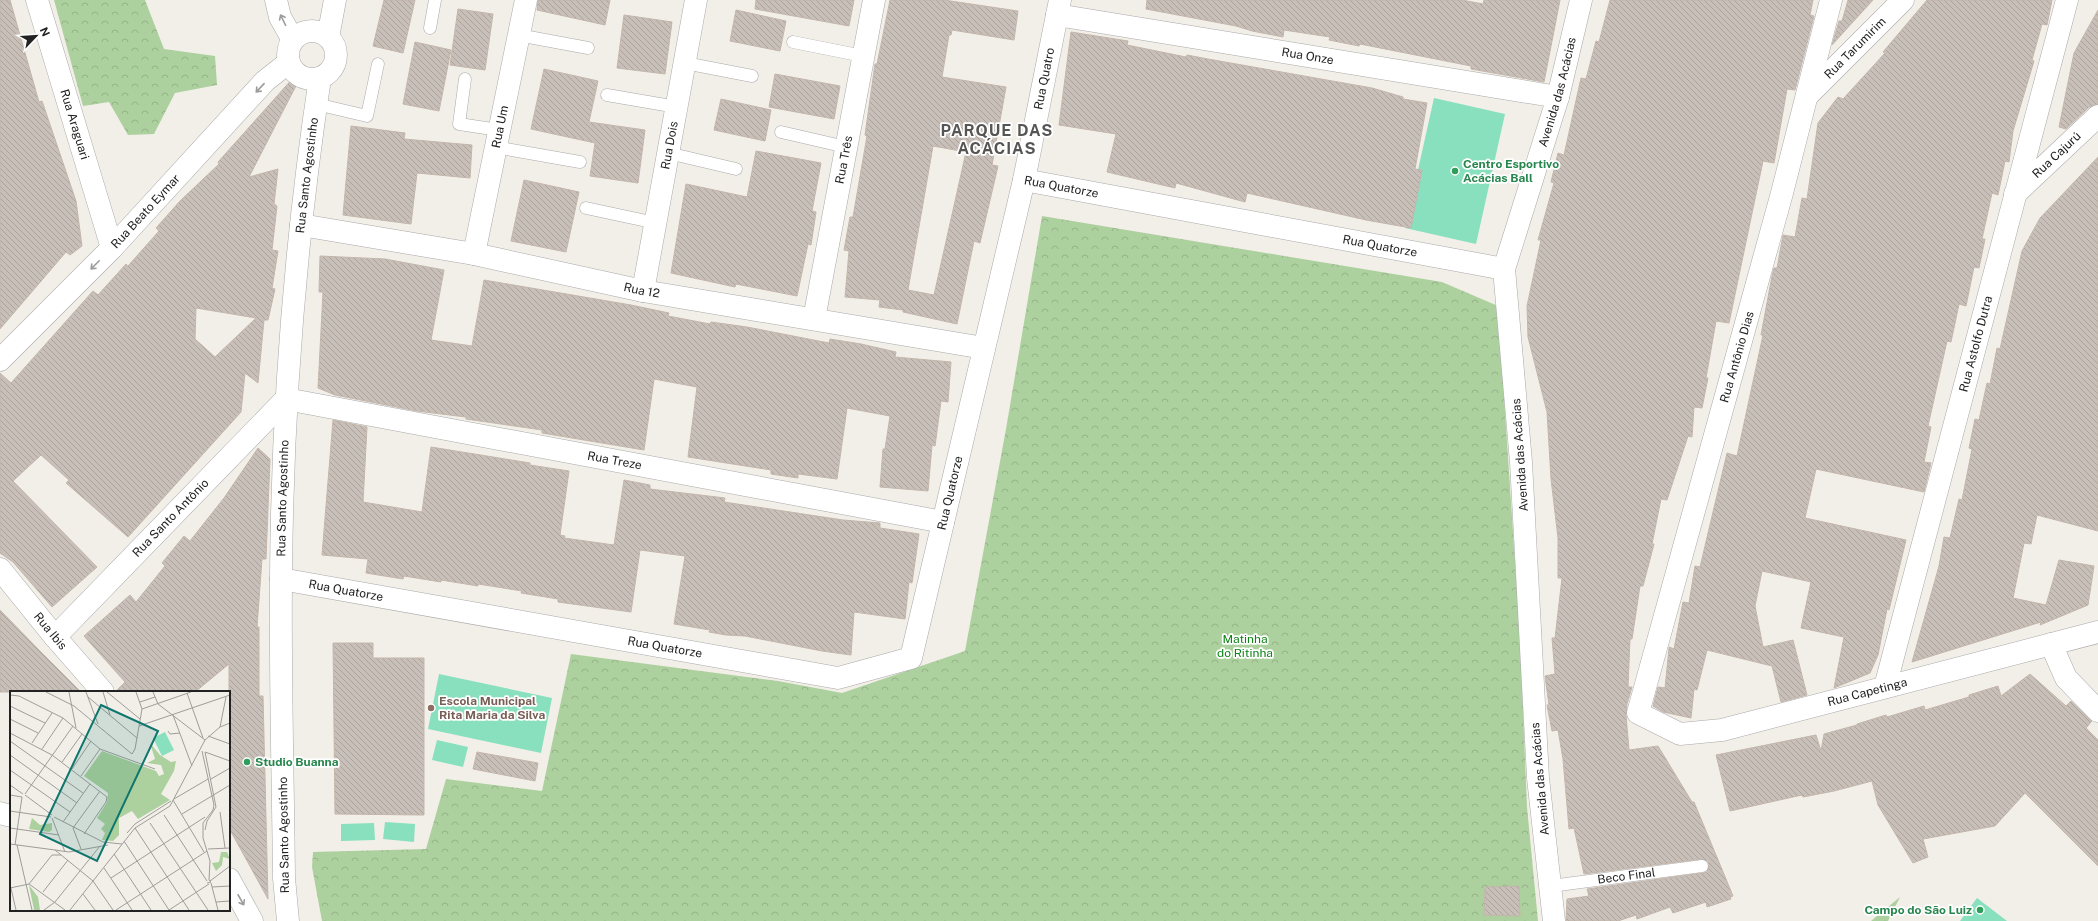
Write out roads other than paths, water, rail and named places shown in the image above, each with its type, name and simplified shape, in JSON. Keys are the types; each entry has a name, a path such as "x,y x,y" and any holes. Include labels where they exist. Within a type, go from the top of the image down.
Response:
{"street":[{"name":"Rua Araguari","path":"37,0 112,248"},
{"path":"276,0 280,17 293,40"},
{"path":"328,37 335,0"},
{"name":"Rua Um","path":"474,254 526,0"},
{"name":"Rua Dois","path":"643,291 696,0"},
{"name":"Rua Três","path":"814,319 874,0"},
{"name":"Avenida das Acácias","path":"1554,921 1538,778 1521,462 1504,269 1558,97 1581,0"},
{"name":"Rua Antônio Dias","path":"1638,713 1782,193 1831,0"},
{"name":"Rua Tarumirim","path":"1807,96 1903,0"},
{"name":"Rua Astolfo Dutra","path":"1885,687 2067,0"},
{"name":"Rua Onze","path":"1058,7 1558,97"},
{"name":"Rua Quatro","path":"1024,180 1058,7"},
{"path":"306,31 321,32 328,37 333,43 336,60 333,68 320,78 312,79 297,74 289,62 289,46 293,40 306,31"},
{"name":"Rua Beato Eymar","path":"0,360 112,248 265,81 289,62"},
{"name":"Rua Santo Agostinho","path":"288,921 284,878 281,579 286,399 301,225 320,78"},
{"name":"Rua Cajurú","path":"2015,194 2098,116"},
{"name":"Rua Quatorze","path":"281,579 838,678 911,658 1024,180 1504,269"},
{"name":"Rua 12","path":"301,225 474,254 643,291 984,348"},
{"name":"Rua Treze","path":"286,399 942,522"},
{"name":"Rua Santo Antônio","path":"55,637 286,399"},
{"name":"Rua Ibis","path":"0,569 55,637 102,691"},
{"name":"Rua Capetinga","path":"1638,713 1680,734 1722,730 2098,632"},
{"path":"2051,644 2066,678 2098,711"},
{"path":"0,813 10,816"},
{"path":"230,881 252,921"}],"lane":[{"path":"430,28 435,0"},
{"path":"518,35 588,48"},
{"path":"793,42 863,56"},
{"path":"684,63 752,76"},
{"path":"316,104 367,116 378,64"},
{"path":"465,80 459,124 497,139 580,162"},
{"path":"607,94 676,107"},
{"path":"781,132 846,147"},
{"path":"668,153 736,169"},
{"path":"586,208 656,223"},
{"name":"Beco Final","path":"1551,886 1702,866"}],"place":[{"name":"Centro Esportivo Acácias Ball","path":"1455,171"},
{"name":"Escola Municipal Rita Maria da Silva","path":"431,708"},
{"name":"Studio Buanna","path":"247,762"},
{"name":"Campo do São Luiz","path":"1980,910"}],"district":[{"name":"PARQUE DAS ACÁCIAS","path":"997,139"}],"park label":[{"name":"Matinha do Ritinha","path":"1245,646"}]}
